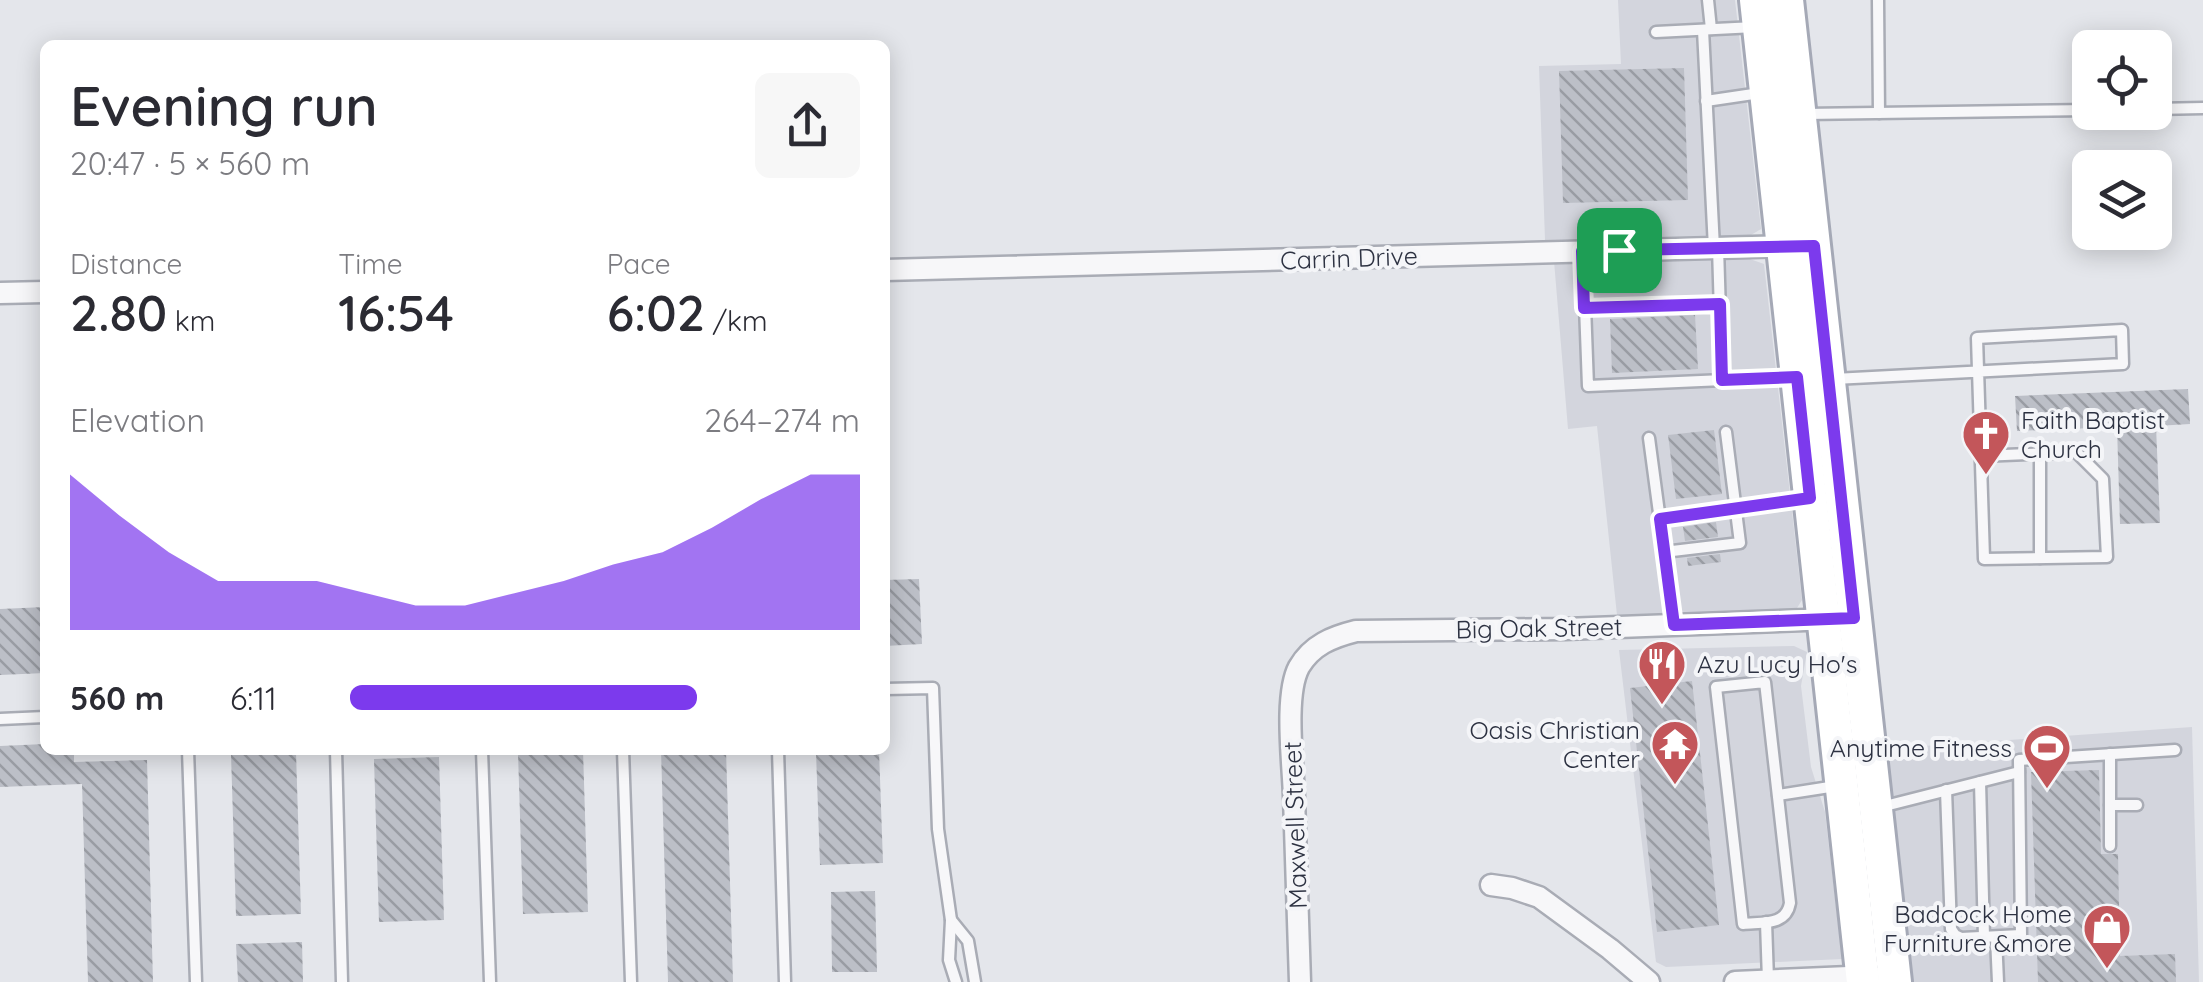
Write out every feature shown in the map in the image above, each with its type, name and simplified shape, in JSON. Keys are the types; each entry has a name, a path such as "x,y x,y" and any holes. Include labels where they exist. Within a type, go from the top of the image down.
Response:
{"main road":[{"path":"1787,0 1800,114 1798,246"},
{"path":"1758,14 1766,92 1798,246 1839,619 1842,785 1878,979"},
{"path":"1812,378 1810,498 1839,619 1876,808 1878,979"}],"street":[{"name":"Carrin Drive","path":"890,270 1798,246"},
{"path":"0,293 40,292"},
{"name":"Big Oak Street","path":"1298,669 1309,653 1327,640 1356,631 1839,619"},
{"name":"Maxwell Street","path":"1298,669 1293,685 1292,731 1300,982"},
{"path":"1492,885 1539,897 1649,982"},
{"path":"1734,982 1878,979"}],"lane":[{"path":"1708,0 1706,100 1722,380"},
{"path":"1878,0 1880,113"},
{"path":"1656,32 1707,30 1758,14"},
{"path":"1706,100 1766,92"},
{"path":"2172,109 2203,108"},
{"path":"1800,114 2072,110"},
{"path":"1582,251 1588,386 1978,372 2123,364 2122,330 1977,338 1978,372 1981,456 1984,558 2107,557 2103,479 2076,452 1981,456"},
{"path":"1584,308 1720,304"},
{"path":"1664,552 1740,542 1726,432"},
{"path":"1649,438 1674,625"},
{"path":"2040,454 2040,558"},
{"path":"1660,519 1810,498"},
{"path":"1766,682 1778,795 1788,914 1780,921 1743,924 1716,687 1766,682"},
{"path":"890,689 932,688 938,829 950,920 949,960 956,982"},
{"path":"0,718 40,717"},
{"path":"1946,790 1951,929 1961,938 2020,936 2019,760 2175,750"},
{"path":"2110,754 2110,846"},
{"path":"188,755 196,982"},
{"path":"336,755 342,982"},
{"path":"482,755 490,982"},
{"path":"623,755 631,982"},
{"path":"778,755 784,982"},
{"path":"1876,808 2019,772"},
{"path":"1980,782 1990,937 1998,982"},
{"path":"1778,795 1842,785"},
{"path":"2110,805 2137,805"},
{"path":"950,920 968,941 975,982"},
{"path":"1766,922 1779,981"}],"shaded area":[{"path":"1618,0 1735,0 1761,229 1746,238 1545,240 1539,66 1621,64"},
{"path":"1698,256 1750,259 1764,264 1802,600 1789,611 1617,615 1597,426 1568,429 1554,261"},
{"path":"1794,646 1807,652 1801,686 1811,767 1825,812 1842,959 1666,967 1656,962 1619,650"},
{"path":"2192,727 2199,982 1908,982 1881,749"}],"building":[{"path":"1684,68 1688,200 1563,203 1559,71"},
{"path":"1695,315 1698,369 1612,373 1610,319"},
{"path":"2188,389 2190,424 2156,426 2160,523 2120,524 2117,427 2017,431 2015,396"},
{"path":"1714,430 1722,494 1676,499 1668,435"},
{"path":"1716,522 1718,537 1685,541 1683,527"},
{"path":"1720,554 1721,562 1688,566 1687,558"},
{"path":"919,579 922,644 890,646 890,580"},
{"path":"40,607 40,673 0,675 0,609"},
{"path":"1692,681 1719,925 1657,932 1630,688"},
{"path":"40,744 40,755 74,755 74,762 147,760 153,982 88,982 82,784 0,787 0,746"},
{"path":"231,755 296,755 301,914 236,916"},
{"path":"518,755 583,755 588,912 523,914"},
{"path":"661,755 726,755 733,982 668,982"},
{"path":"816,755 879,755 883,863 820,865"},
{"path":"439,757 444,920 379,922 374,759"},
{"path":"2099,770 2101,854 2118,854 2120,956 2175,954 2176,982 2038,982 2031,772"},
{"path":"875,891 877,972 832,972 831,892"},
{"path":"302,942 303,982 238,982 236,944"}],"place":[{"name":"Faith Baptist Church","path":"1986,476"},
{"name":"Azu Lucy Ho's","path":"1662,706"},
{"name":"Oasis Christian Center","path":"1675,786"},
{"name":"Anytime Fitness","path":"2047,790"},
{"name":"Badcock Home Furniture &more","path":"2107,970"}],"route":[{"path":"1814,246 1854,618 1674,625 1660,519 1810,498 1797,377 1722,380 1720,304 1584,308 1582,251 1619,250 1814,246"}]}
